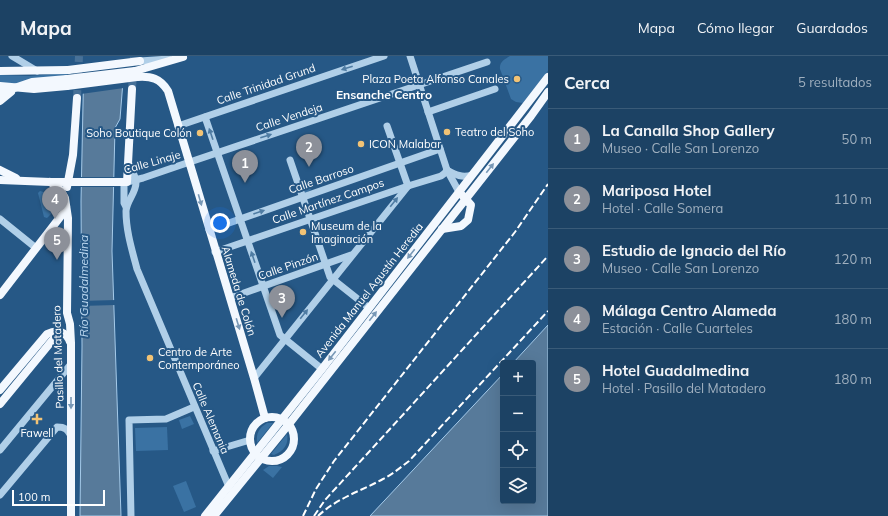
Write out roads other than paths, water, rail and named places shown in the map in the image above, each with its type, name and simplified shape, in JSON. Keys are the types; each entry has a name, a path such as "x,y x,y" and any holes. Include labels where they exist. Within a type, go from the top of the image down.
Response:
{"main road":[{"path":"0,93 38,81 67,82 140,73 185,57"},
{"path":"0,71 68,70 140,61"},
{"name":"Alameda de Colón","path":"140,73 159,80 168,91 265,418"},
{"name":"Avenida Manuel Agustín Heredia","path":"286,422 322,369 548,77"},
{"path":"0,86 18,87"},
{"path":"0,101 4,96 18,87"},
{"path":"0,180 125,182 129,164 132,89"},
{"name":"Avenida Manuel Agustín Heredia","path":"205,516 286,422 466,199 548,92"},
{"name":"Pasillo del Matadero","path":"70,516 71,343 70,324 67,313 68,218 65,198 73,156 77,98"},
{"path":"50,182 64,176 70,166"},
{"path":"0,170 23,181"},
{"path":"50,182 59,188 65,198"},
{"path":"442,229 461,226 468,220 471,205 459,192"},
{"path":"0,295 66,207"},
{"path":"0,404 60,331"},
{"path":"0,390 45,336 52,332 60,331 66,335 71,343"},
{"path":"277,417 286,422 294,436 294,442 289,453 281,459 274,461 267,460 258,455 250,440 252,430 255,425 265,418 277,417"},
{"name":"Avenida Manuel Agustín Heredia","path":"214,516 258,455"}],"street":[{"path":"12,56 38,71"},
{"name":"Calle Trinidad Grund","path":"178,126 384,56"},
{"path":"410,56 447,170 459,192"},
{"path":"140,61 185,57"},
{"name":"Calle Vendeja","path":"189,162 487,62"},
{"path":"428,112 495,89"},
{"path":"205,117 280,335 322,369"},
{"path":"254,378 408,186 387,126"},
{"name":"Calle Barroso","path":"209,230 440,150"},
{"path":"290,160 330,277 369,308"},
{"name":"Calle Linaje","path":"125,182 189,162"},
{"path":"447,170 465,177 472,175"},
{"name":"Calle Martínez Campos","path":"216,252 441,176 447,170"},
{"path":"125,182 135,187 128,194"},
{"name":"Calle Alemania","path":"125,182 128,194 124,203 126,209 128,237 137,269 229,487"},
{"path":"1,223 36,248"},
{"name":"Calle Pinzón","path":"230,298 353,255"},
{"path":"0,450 71,364"},
{"path":"131,516 129,420 166,418 194,407"},
{"path":"0,495 57,427 67,429 71,436"},
{"path":"213,451 250,440"}],"water":[{"name":"Río Guadalmedina","path":"84,56 125,56 120,119 115,128 112,251 121,516 80,516 82,346 81,201"},
{"path":"548,325 548,516 370,516 500,377 500,504 536,504 536,360 516,360"}],"tunnel":[{"path":"77,98 79,56"},
{"path":"132,89 134,56"}],"railway":[{"path":"303,516 316,489 334,461 515,232 548,184"},
{"path":"314,516 325,500 548,256"},
{"path":"318,516 333,504 387,477 409,461 548,311"}],"place":[{"name":"Plaza Poeta Alfonso Canales","path":"517,79"},
{"name":"Teatro del Soho","path":"447,132"},
{"name":"Soho Boutique Colón","path":"200,133"},
{"name":"ICON Malabar","path":"361,144"},
{"name":"Mariposa Hotel","path":"309,167"},
{"name":"La Canalla Shop Gallery","path":"245,183"},
{"name":"Málaga Centro Alameda","path":"55,219"},
{"name":"Museum de la Imaginación","path":"303,232"},
{"name":"Hotel Guadalmedina","path":"57,260"},
{"name":"Estudio de Ignacio del Río","path":"282,318"},
{"name":"Centro de Arte Contemporáneo","path":"150,358"},
{"name":"Fawell","path":"37,419"}],"district":[{"name":"Ensanche Centro","path":"384,95"}]}
